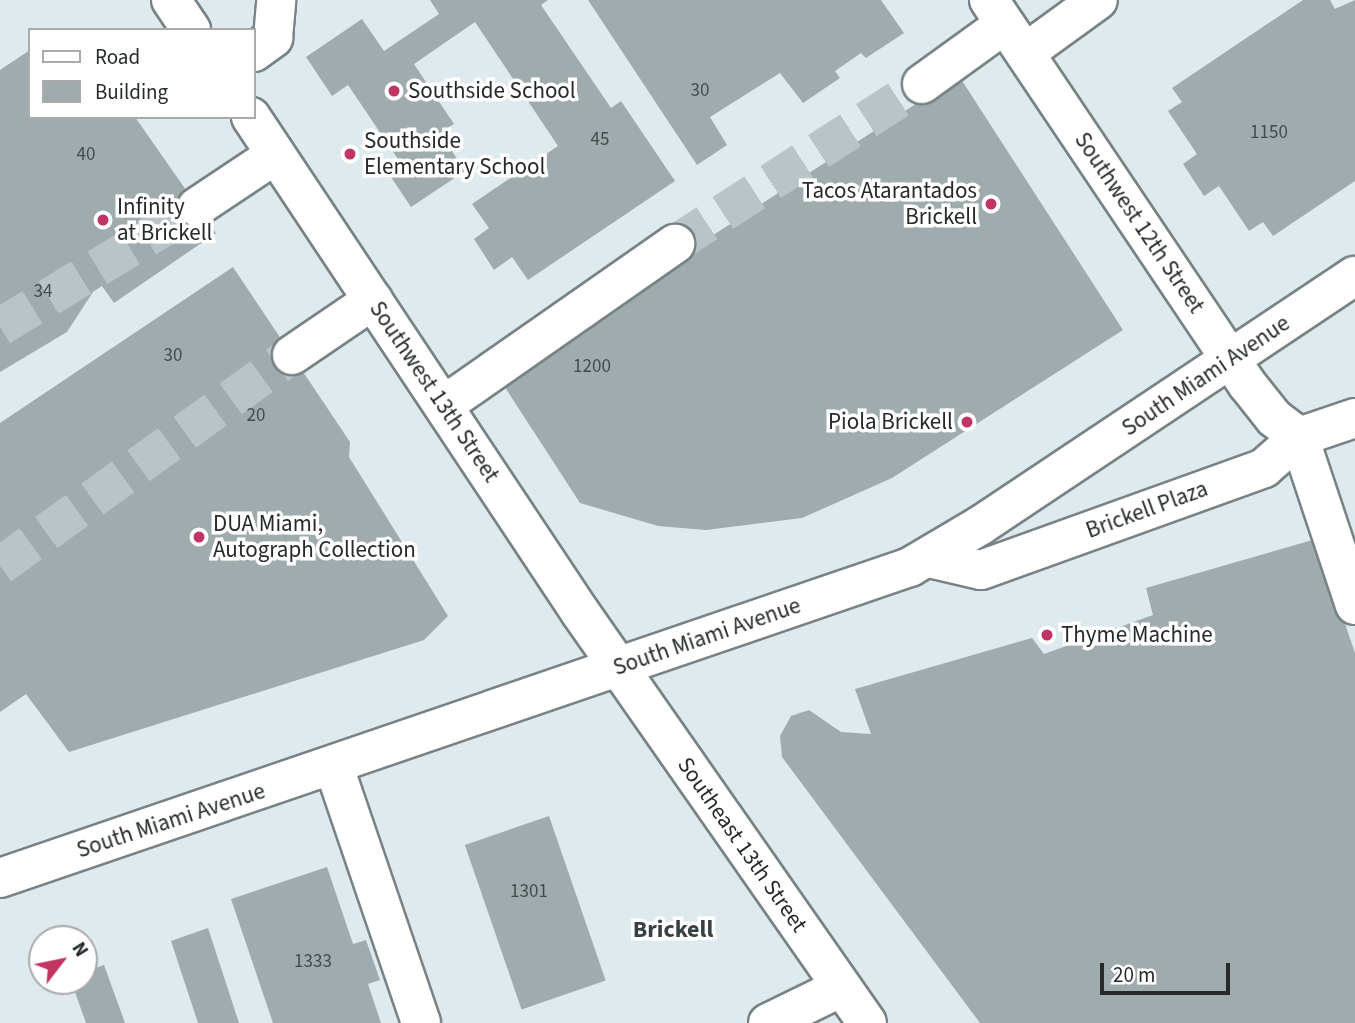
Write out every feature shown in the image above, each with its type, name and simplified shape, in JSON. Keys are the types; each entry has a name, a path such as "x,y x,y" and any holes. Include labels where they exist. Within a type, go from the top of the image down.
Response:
{"main road":[{"path":"171,0 190,28"},
{"path":"256,51 273,38 276,0"},
{"path":"922,84 1006,25 1098,0"},
{"name":"Southwest 12th Street","path":"1006,25 1231,360 1268,411 1299,437"},
{"name":"Southwest 13th Street","path":"252,119 617,667"},
{"path":"197,207 275,155"},
{"path":"444,405 674,244"},
{"name":"South Miami Avenue","path":"0,878 334,767 617,667 887,576 929,558 1355,276"},
{"path":"292,355 373,300"},
{"name":"Brickell Plaza","path":"929,558 981,570 1264,468 1299,437 1355,418"},
{"path":"1299,437 1355,605"},
{"name":"Southeast 13th Street","path":"617,667 867,1023"},
{"path":"334,767 421,1023"},
{"path":"768,1023 842,986"}],"building":[{"path":"430,0 548,0 541,5 611,108 621,101 675,181 528,280 512,257 494,270 474,239 489,228 472,204 558,146 475,22 414,64 454,124 440,133 465,171 411,207 387,171 400,162 348,85 332,96 306,57 362,19 384,51 439,14"},
{"path":"588,0 881,0 904,33 866,58 861,53 835,71 840,78 803,103 780,73 710,117 727,145 697,165"},
{"path":"1303,0 1330,0 1335,9 1355,0 1355,181 1273,236 1263,222 1249,231 1219,186 1204,196 1183,164 1197,154 1168,111 1182,102 1172,88"},
{"name":"Infinity at Brickell","path":"28,51 28,119 136,119 216,233 114,303 102,286 93,292 67,332 0,372 0,70"},
{"path":"959,76 1123,330 892,478 802,518 706,530 658,526 580,503 497,375"},
{"name":"DUA Miami, Autograph Collection","path":"233,267 350,442 349,457 448,616 424,640 69,752 26,694 0,712 0,423"},
{"path":"1316,539 1355,653 1355,1023 980,1023 782,757 780,736 791,716 809,710 841,732 871,734 855,689 1032,638 1044,654 1153,615 1146,588"},
{"path":"549,816 606,981 521,1009 465,845"},
{"path":"327,867 353,944 366,940 380,980 368,984 381,1023 273,1023 231,899"},
{"path":"208,928 239,1023 198,1023 171,941"},
{"path":"104,965 125,1023 86,1023 76,995 98,995 98,967"}],"tunnel":[{"path":"675,244 922,84"},
{"path":"0,327 197,207"},
{"path":"0,566 292,355"}],"place":[{"name":"Southside School","path":"394,91"},
{"name":"Southside Elementary School","path":"350,154"},
{"name":"Tacos Atarantados Brickell","path":"991,204"},
{"name":"Infinity at Brickell","path":"103,220"},
{"name":"Piola Brickell","path":"967,422"},
{"name":"DUA Miami, Autograph Collection","path":"199,537"},
{"name":"Thyme Machine","path":"1047,635"}],"district":[{"name":"Brickell","path":"673,930"}]}
